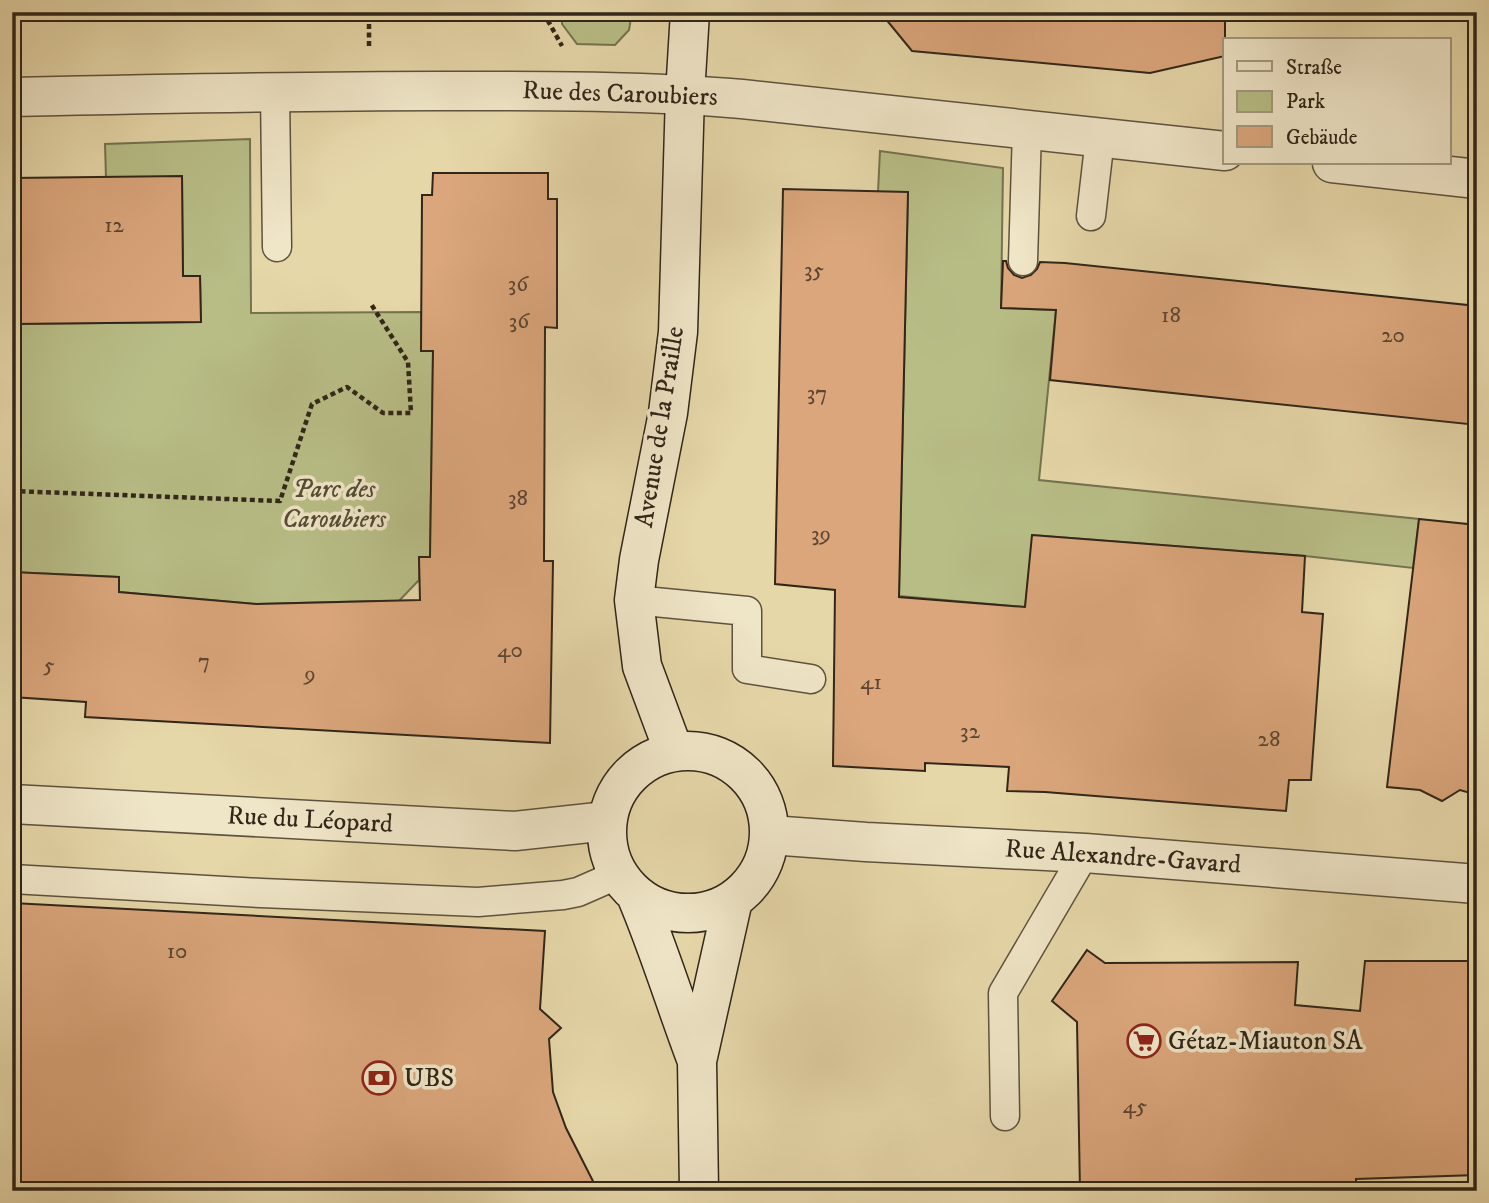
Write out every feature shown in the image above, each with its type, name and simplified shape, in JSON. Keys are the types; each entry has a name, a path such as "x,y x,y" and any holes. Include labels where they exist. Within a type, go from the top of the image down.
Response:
{"street":[{"name":"Avenue de la Praille","path":"674,752 642,666 634,600 639,560 668,412 678,332 690,12"},
{"name":"Rue des Caroubiers","path":"12,97 581,90 685,94 1223,151"},
{"path":"1341,164 1477,179"},
{"path":"627,884 662,909 688,913 713,909 733,900 749,885 764,861 769,835 767,811 758,790 739,769 708,753 674,752 649,761 625,779 614,799 607,821 608,849 654,936 697,1061"},
{"name":"Rue du Léopard","path":"12,804 515,831 607,821"},
{"name":"Rue Alexandre-Gavard","path":"769,835 1085,853 1477,884"},
{"path":"699,1191 697,1061 733,900"}],"lane":[{"path":"275,92 278,247"},
{"path":"1023,261 1027,130"},
{"path":"1091,216 1100,138"},
{"path":"634,600 747,611 747,669 811,679"},
{"path":"1004,1116 1003,993 1085,853"},
{"path":"12,879 253,904 478,902 562,895 627,884"},
{"path":"53,882 82,907"}],"path":[{"path":"12,491 280,501 312,404 347,387 383,413 411,414 408,362 371,303"}],"green space":[{"path":"562,12 632,12 629,30 615,45 577,44 562,24"},
{"name":"Parc des Caroubiers","path":"250,139 251,313 421,312 421,350 433,351 430,557 419,558 419,580 397,603 376,601 256,604 119,592 118,577 12,572 12,324 201,322 200,276 183,276 182,177 106,178 105,144"},
{"path":"880,151 1003,168 1001,308 1056,310 1039,480 1419,519 1413,568 1305,556 1033,535 1025,607 899,596 908,193 878,192"}],"building":[{"path":"880,12 1225,12 1223,56 1150,73 912,51"},
{"path":"433,173 548,173 548,199 557,199 557,328 545,327 544,561 553,561 550,743 85,717 86,702 12,697 12,572 119,577 119,592 256,604 420,600 419,557 430,557 433,351 421,351 422,195 432,195"},
{"path":"182,176 183,276 200,276 201,322 12,324 12,178"},
{"path":"783,189 908,192 899,597 1025,607 1032,535 1305,556 1302,612 1323,614 1311,780 1289,780 1286,811 1007,791 1009,767 925,763 925,771 833,766 835,590 775,584"},
{"path":"1003,261 1006,261 1014,275 1022,278 1031,275 1040,262 1065,263 1477,306 1477,425 1050,380 1056,310 1001,308"},
{"path":"1419,519 1477,525 1477,795 1460,790 1442,801 1420,790 1387,787"},
{"path":"12,903 545,931 540,1009 561,1028 549,1039 553,1092 566,1128 598,1191 12,1191"},
{"path":"1087,950 1105,963 1298,962 1295,1005 1360,1011 1365,961 1477,961 1477,1175 1356,1179 1356,1191 1080,1191 1077,1022 1052,1001"}],"place":[{"name":"Gétaz-Miauton SA","path":"1144,1041"},
{"name":"UBS","path":"379,1078"}]}
